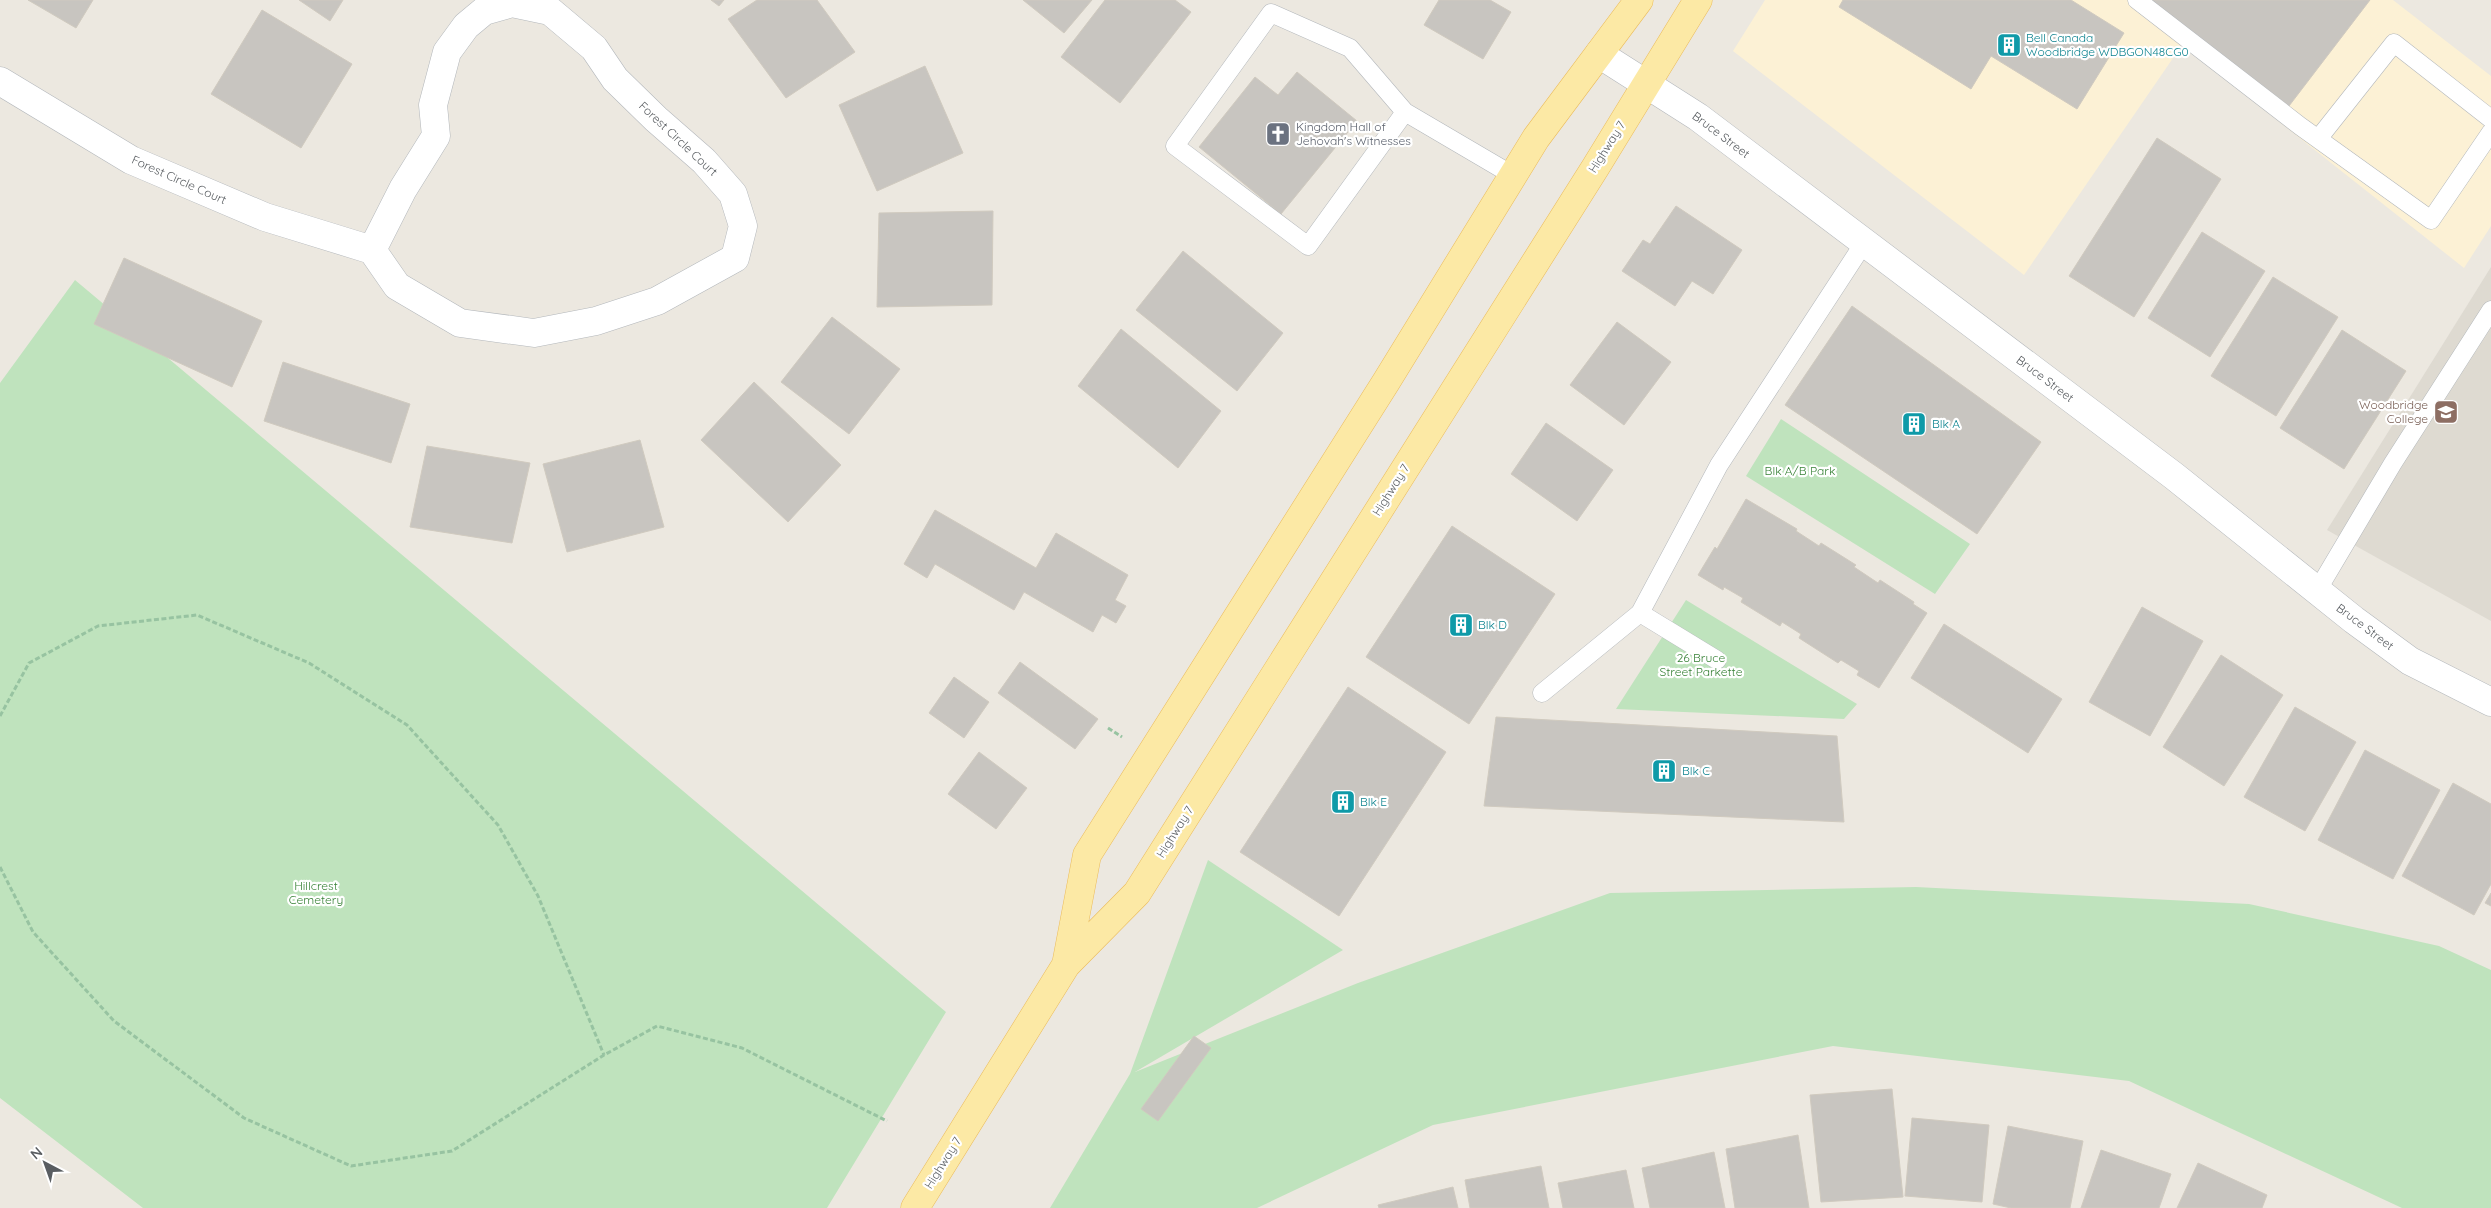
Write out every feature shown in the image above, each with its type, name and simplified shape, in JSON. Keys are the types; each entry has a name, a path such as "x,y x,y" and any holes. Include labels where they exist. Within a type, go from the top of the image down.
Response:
{"main road":[{"name":"Highway 7","path":"1066,965 1087,855 1514,176 1536,138 1639,0"},
{"name":"Highway 7","path":"915,1208 1066,965 1137,893 1698,0"}],"street":[{"name":"Forest Circle Court","path":"0,81 131,160 265,218 372,250 397,286 460,323 534,333 596,321 657,301 735,258 743,226 733,194 704,161 615,80 594,48 550,11 512,3 484,11 466,26 446,52 433,105 436,136 403,189 372,250"},
{"name":"Bruce Street","path":"1599,54 1698,117 2167,471 2317,591 2410,661 2491,702"}],"lane":[{"path":"2137,0 2318,139 2431,220 2491,132"},
{"path":"1405,112 1308,246 1175,146 1271,13 1350,48 1405,112 1514,176"},
{"path":"2318,139 2394,43 2491,119"},
{"path":"1542,693 1640,613 1719,465 1864,243"},
{"path":"2317,591 2393,463 2491,310"},
{"path":"1640,613 1717,660"}],"path":[{"path":"0,716 29,663 98,626 197,615 308,663 406,725 498,825 538,896 604,1055"},
{"path":"1108,728 1127,740"},
{"path":"0,867 33,932 114,1022 244,1118 351,1166 452,1151 604,1055 657,1026 742,1048 887,1121"}],"shaded area":[{"path":"1765,0 2393,0 2491,76 2491,226 2464,268 2182,45 2024,275 1733,51"},
{"name":"Woodbridge College","path":"2491,267 2491,621 2327,530"}],"green space":[{"name":"Hillcrest Cemetery","path":"75,280 946,1012 827,1208 143,1208 0,1098 0,383"},
{"name":"Blk A/B Park","path":"1781,419 1970,544 1935,594 1746,476"},
{"name":"26 Bruce Street Parkette","path":"1686,600 1857,704 1844,719 1616,709"},
{"path":"1208,860 1343,950 1135,1072 1358,983 1610,893 1916,887 2249,904 2439,946 2491,970 2491,1208 2402,1208 2129,1081 1833,1046 1433,1125 1257,1208 1050,1208 1130,1074"}],"building":[{"path":"28,0 93,0 76,28"},
{"path":"299,0 343,0 330,21"},
{"path":"711,0 724,0 719,6"},
{"path":"757,0 817,0 855,52 786,98 728,19"},
{"path":"1023,0 1092,0 1064,33"},
{"path":"1105,0 1175,0 1191,12 1120,103 1061,57"},
{"path":"1439,0 1490,0 1511,12 1483,59 1424,25"},
{"name":"Bell Canada Woodbridge WDBGON48CG0","path":"1843,0 2071,0 2124,33 2077,109 1991,56 1971,89 1839,7"},
{"path":"2150,0 2370,0 2289,106"},
{"path":"262,10 352,64 301,148 211,94"},
{"path":"925,66 963,153 877,191 839,105"},
{"name":"Kingdom Hall of Jehovah's Witnesses","path":"1297,72 1357,121 1281,214 1199,147 1255,77 1278,95"},
{"path":"2157,138 2221,179 2134,317 2069,276"},
{"path":"1676,206 1742,250 1713,294 1692,281 1675,306 1622,271 1643,240 1650,244"},
{"path":"993,211 992,305 877,307 879,213"},
{"path":"2202,232 2265,271 2210,357 2148,318"},
{"path":"1183,251 1283,333 1237,391 1136,310"},
{"path":"124,258 262,321 232,387 94,324"},
{"path":"2273,277 2338,317 2276,416 2211,376"},
{"name":"Blk A","path":"1852,306 2041,442 1977,534 1785,405"},
{"path":"832,317 900,369 849,434 781,382"},
{"path":"1617,322 1671,362 1624,425 1570,385"},
{"path":"1121,329 1221,411 1178,468 1078,386"},
{"path":"2342,330 2406,371 2344,469 2280,428"},
{"path":"283,362 410,404 391,463 264,421"},
{"path":"754,382 841,465 788,522 701,440"},
{"path":"1546,423 1613,470 1577,521 1511,474"},
{"path":"640,440 664,527 567,552 543,464"},
{"path":"427,446 530,463 512,543 410,527"},
{"path":"1746,499 1797,529 1796,531 1819,546 1821,543 1856,565 1854,567 1878,583 1880,580 1914,602 1913,604 1927,613 1879,688 1857,675 1859,671 1841,660 1838,663 1799,638 1801,634 1782,622 1780,626 1741,602 1743,598 1724,587 1723,590 1698,575 1715,547 1717,549"},
{"path":"935,510 1036,568 1056,533 1128,575 1115,600 1126,606 1116,623 1102,615 1093,632 1024,592 1014,610 935,564 927,578 904,564"},
{"name":"Blk D","path":"1452,526 1555,594 1469,724 1366,657"},
{"path":"2142,607 2203,641 2150,736 2089,702"},
{"path":"1944,624 2062,699 2028,753 1911,678"},
{"path":"2221,655 2283,695 2224,786 2163,747"},
{"path":"1020,662 1098,719 1075,749 998,693"},
{"path":"954,677 989,702 964,738 929,713"},
{"name":"Blk E","path":"1348,687 1446,752 1339,916 1240,852"},
{"path":"2295,707 2356,742 2305,831 2244,797"},
{"name":"Blk C","path":"1496,717 1837,736 1844,822 1484,806"},
{"path":"2365,750 2440,790 2393,879 2318,840"},
{"path":"979,752 1027,788 996,829 948,794"},
{"path":"2453,783 2491,804 2491,884 2474,915 2402,876"},
{"path":"2491,893 2491,906 2485,903"},
{"path":"1194,1036 1211,1048 1158,1121 1141,1109"},
{"path":"1892,1089 1903,1197 1821,1202 1810,1095"},
{"path":"1912,1118 1989,1125 1982,1202 1905,1196"},
{"path":"2008,1126 2083,1141 2070,1208 2011,1208 1993,1204"},
{"path":"1798,1135 1809,1208 1735,1208 1726,1149"},
{"path":"2101,1150 2171,1174 2159,1208 2081,1208"},
{"path":"1714,1152 1725,1208 1650,1208 1642,1168"},
{"path":"2198,1163 2267,1195 2262,1208 2177,1208"},
{"path":"1541,1166 1549,1208 1470,1208 1465,1180"},
{"path":"1626,1170 1634,1208 1563,1208 1558,1183"},
{"path":"1453,1187 1458,1208 1379,1208 1378,1205"}],"place":[{"name":"Bell Canada Woodbridge WDBGON48CG0","path":"2009,45"},
{"name":"Kingdom Hall of Jehovah's Witnesses","path":"1278,134"},
{"name":"Woodbridge College","path":"2446,412"},
{"name":"Blk A","path":"1914,424"},
{"name":"Blk D","path":"1461,625"},
{"name":"Blk C","path":"1664,771"},
{"name":"Blk E","path":"1343,802"}]}
